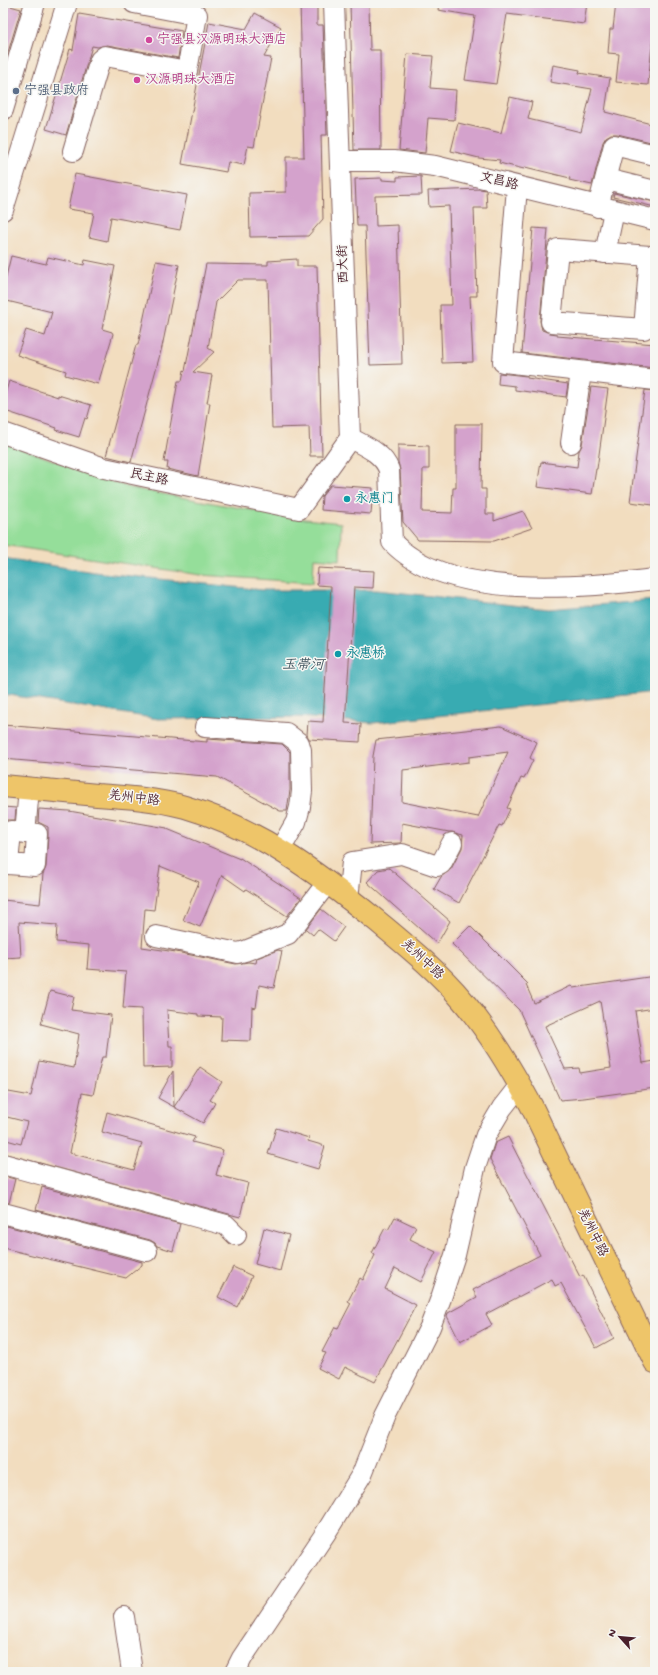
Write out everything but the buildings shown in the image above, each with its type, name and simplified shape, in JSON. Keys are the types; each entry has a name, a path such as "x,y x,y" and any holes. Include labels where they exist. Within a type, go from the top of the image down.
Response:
{"main road":[{"name":"羌州中路","path":"3,786 144,799 178,806 222,820 260,837 280,850 348,898 425,962 457,995 495,1044 520,1086 655,1362"}],"street":[{"path":"3,110 35,3"},
{"path":"3,210 67,3"},
{"path":"73,151 100,60 105,56 187,71 197,15 134,3"},
{"name":"西大街","path":"334,3 350,438"},
{"path":"3,117 29,125"},
{"path":"605,253 606,179 614,145 655,155"},
{"name":"文昌路","path":"340,161 394,161 435,166 655,220"},
{"path":"606,179 655,191"},
{"path":"517,187 503,362 655,380"},
{"path":"558,249 605,253 650,256 644,329 551,322 558,249"},
{"path":"571,443 581,372"},
{"name":"民主路","path":"3,433 104,468 299,509 350,438"},
{"path":"350,438 370,448 380,456 387,465 389,470 392,542 401,552 427,566 450,575 483,582 537,587 582,587 655,579"},
{"path":"205,727 286,733 299,742 301,750 302,784 300,807 296,822 280,850"},
{"path":"25,833 29,789"},
{"path":"348,898 352,862 402,854 437,866 441,864 452,844"},
{"path":"156,936 238,953 245,951 288,934 327,883"},
{"path":"235,1672 242,1658 325,1534 362,1474 385,1416 430,1327 441,1298 455,1255 475,1168 486,1136 502,1108 520,1086"},
{"path":"3,1164 226,1225 236,1235"},
{"path":"3,1213 147,1251"},
{"path":"124,1617 132,1672"}],"green space":[{"path":"3,442 130,488 296,518 341,523 340,560 314,558 313,583 201,575 3,545"}],"water":[{"name":"玉带河","path":"3,558 94,572 263,590 377,590 548,609 655,600 655,692 373,723 298,717 158,719 3,694"}],"place":[{"name":"宁强县汉源明珠大酒店","path":"149,40"},
{"name":"汉源明珠大酒店","path":"137,80"},
{"name":"宁强县政府","path":"16,91"},
{"name":"永惠门","path":"347,499"},
{"name":"永惠桥","path":"338,654"}]}
